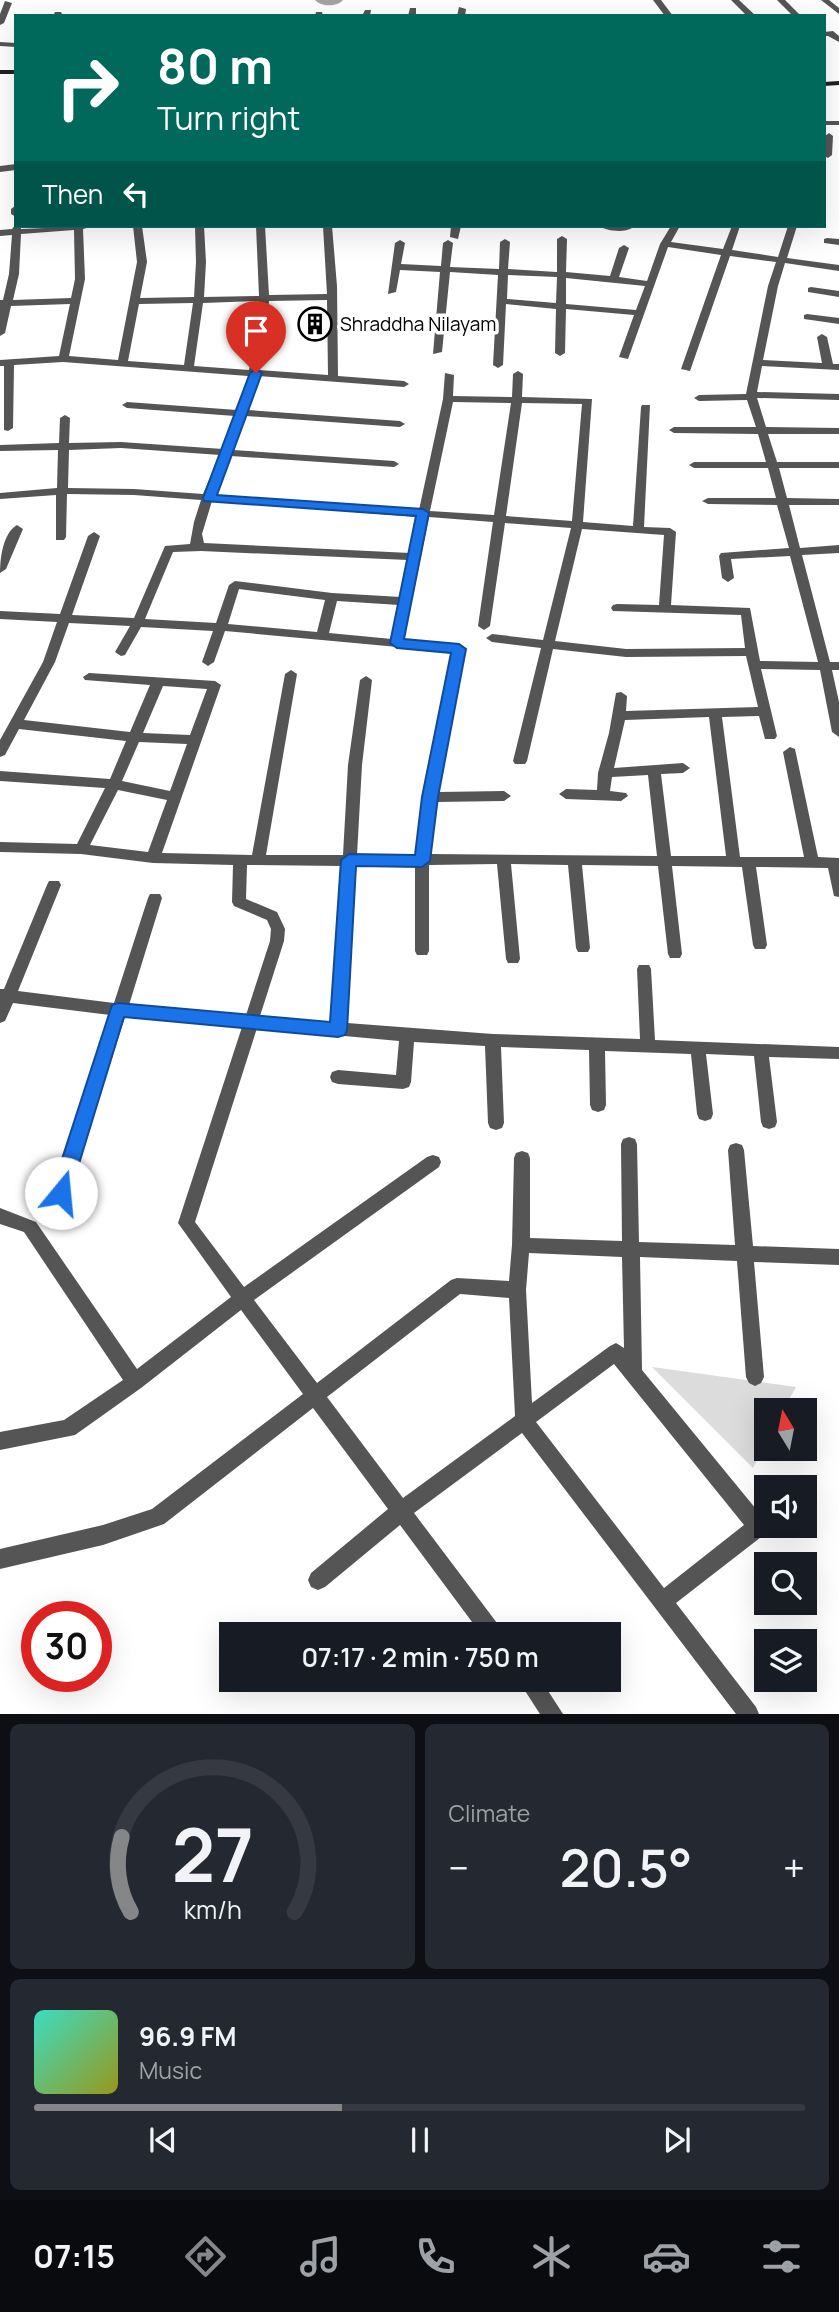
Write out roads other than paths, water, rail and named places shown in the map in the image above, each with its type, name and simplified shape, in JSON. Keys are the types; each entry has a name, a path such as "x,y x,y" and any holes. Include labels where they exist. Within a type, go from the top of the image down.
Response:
{"street":[{"path":"735,0 750,14"},
{"path":"781,0 795,14"},
{"path":"825,0 839,12"},
{"path":"0,23 8,3"},
{"path":"831,33 839,40"},
{"path":"829,136 826,155 839,156"},
{"path":"0,233 37,228"},
{"path":"63,359 80,279 78,228"},
{"path":"123,363 142,262 137,228"},
{"path":"189,368 200,299 203,258 199,228"},
{"path":"201,547 196,544 195,538 256,373 265,298 265,257 260,228"},
{"path":"328,228 333,378"},
{"path":"437,352 445,270 455,228"},
{"path":"625,357 665,244 674,228"},
{"path":"687,369 735,228"},
{"path":"792,228 756,363 751,396 772,463 794,550 832,666 839,732"},
{"path":"0,333 4,303 14,274 17,229"},
{"path":"560,353 562,239"},
{"path":"827,241 839,242"},
{"path":"498,365 505,242"},
{"path":"391,292 400,243"},
{"path":"665,244 839,268"},
{"path":"614,279 624,248"},
{"path":"396,267 561,275 650,284"},
{"path":"811,290 839,295"},
{"path":"135,301 332,297"},
{"path":"4,303 75,301"},
{"path":"501,301 640,313"},
{"path":"807,317 839,321"},
{"path":"756,363 834,367 822,337"},
{"path":"8,428 4,363 63,359 404,384"},
{"path":"484,626 517,400 518,374"},
{"path":"397,643 448,399 449,375"},
{"path":"699,398 839,397"},
{"path":"448,399 588,401 577,526 520,761"},
{"path":"127,405 400,424"},
{"path":"638,531 646,407"},
{"path":"60,537 65,418"},
{"path":"674,430 839,431"},
{"path":"0,448 121,445 394,464"},
{"path":"694,465 839,465"},
{"path":"0,496 62,491 134,492 670,532 665,609"},
{"path":"708,501 839,502"},
{"path":"0,569 17,528"},
{"path":"0,752 49,662 94,537"},
{"path":"121,652 138,622 169,549 201,547 413,557"},
{"path":"728,578 725,556 839,549"},
{"path":"208,662 235,585 332,597 405,601"},
{"path":"322,636 332,597"},
{"path":"617,608 746,611 753,659 770,736"},
{"path":"0,615 221,627 459,649 430,797 422,861 422,951"},
{"path":"492,638 626,653 832,666"},
{"path":"258,860 291,674"},
{"path":"89,677 215,685 153,858"},
{"path":"338,1030 355,765 366,680"},
{"path":"81,849 114,784 159,682"},
{"path":"603,795 605,773 620,716 621,696"},
{"path":"620,716 765,711"},
{"path":"715,712 741,861 760,946"},
{"path":"15,724 134,737 195,740"},
{"path":"790,752 812,862"},
{"path":"605,773 683,768"},
{"path":"654,771 675,954"},
{"path":"0,776 114,784 175,797"},
{"path":"566,794 621,796"},
{"path":"430,797 504,796"},
{"path":"0,848 81,849 153,858 240,860 574,859 836,863 839,892"},
{"path":"503,859 513,959"},
{"path":"574,859 583,948"},
{"path":"240,860 239,901 272,916 278,929 252,1022 186,1223 485,1622"},
{"path":"0,1017 4,996 54,885"},
{"path":"61,1193 155,898"},
{"path":"644,969 648,1046"},
{"path":"4,996 118,1010 407,1035 839,1053"},
{"path":"338,1077 403,1082 407,1035"},
{"path":"493,1040 496,1123"},
{"path":"597,1044 598,1105"},
{"path":"698,1048 705,1114"},
{"path":"761,1051 769,1122"},
{"path":"629,1144 633,1373"},
{"path":"736,1150 755,1377"},
{"path":"522,1158 521,1245 517,1290 523,1421 749,1713"},
{"path":"0,1441 68,1429 135,1382 241,1299 433,1162"},
{"path":"0,1216 30,1227 135,1382"},
{"path":"521,1245 839,1257"},
{"path":"0,1559 103,1535 157,1517 457,1286 517,1290"},
{"path":"318,1580 401,1511 616,1352 758,1527 662,1602"},
{"path":"537,1692 553,1713"}],"waterway":[{"path":"323,0 335,0"}],"place":[{"name":"Shraddha Nilayam","path":"315,324"}]}
